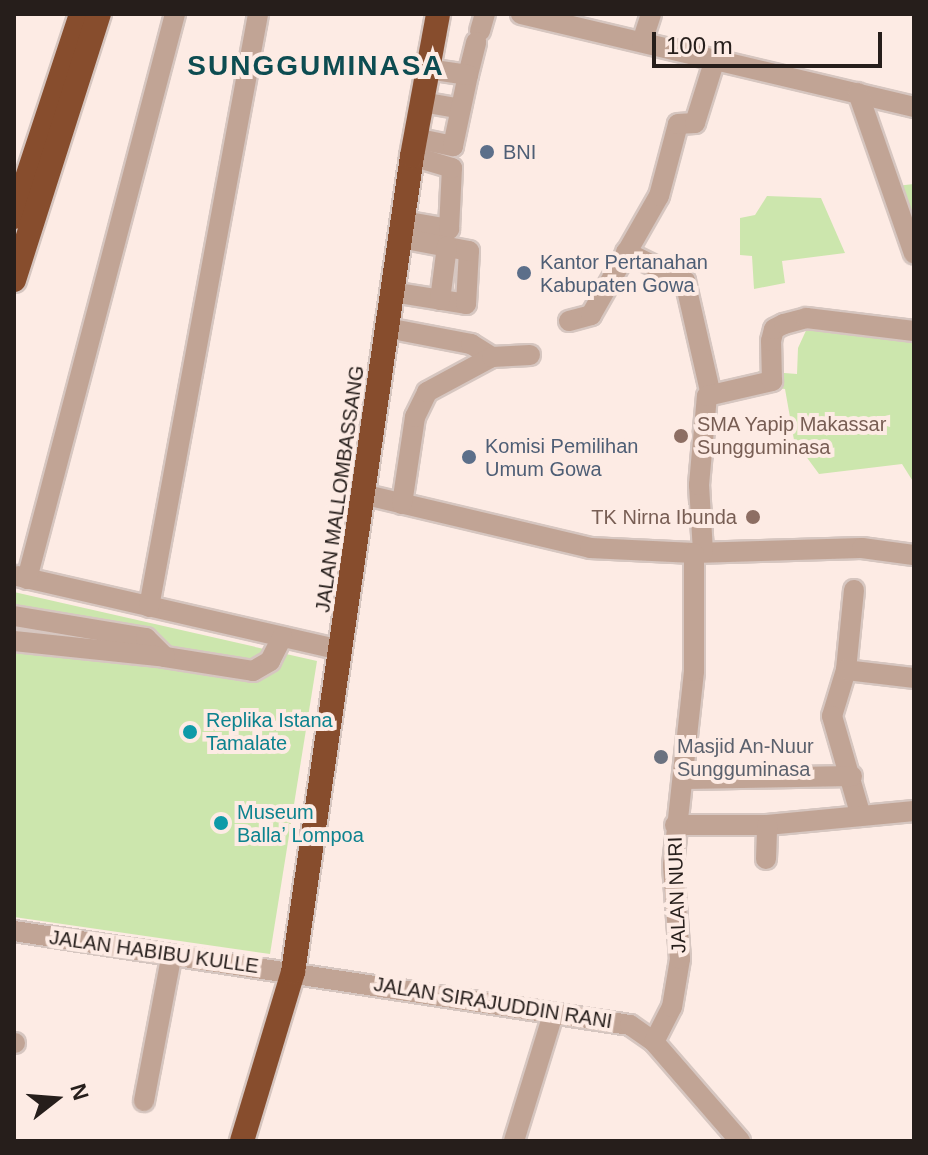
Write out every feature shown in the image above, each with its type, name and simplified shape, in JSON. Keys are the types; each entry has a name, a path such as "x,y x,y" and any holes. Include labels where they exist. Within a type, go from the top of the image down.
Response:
{"highway":[{"path":"14,217 81,14"},
{"path":"14,280 99,14"},
{"name":"JALAN MALLOMBASSANG","path":"242,1141 293,972 362,494 402,329 416,296 428,150 451,72 438,14"}],"street":[{"path":"175,14 20,577 341,650"},
{"path":"149,607 258,14"},
{"path":"521,14 914,107"},
{"path":"642,42 651,14"},
{"path":"428,150 453,146 443,106 451,72 480,29"},
{"path":"569,321 591,315 659,196 678,124 695,123 715,59"},
{"path":"858,93 914,254"},
{"path":"421,235 449,229 455,185 452,168 428,150"},
{"path":"416,296 466,304 472,254 421,235"},
{"path":"626,252 685,281 711,395 772,381 771,341 774,329 784,324 806,318 914,331"},
{"path":"402,329 471,344 492,357"},
{"path":"402,504 419,404 449,377 492,357 530,355"},
{"name":"JALAN NURI","path":"654,1042 672,1007 680,959 675,825 685,779 694,671 700,470 705,407 711,395"},
{"path":"362,494 559,543 699,552 862,548 914,555"},
{"path":"854,590 846,670 832,716 852,776 860,813"},
{"path":"14,616 146,638 165,657"},
{"path":"14,641 165,657 253,671 270,661 282,637"},
{"path":"846,670 914,678"},
{"path":"685,779 852,776"},
{"path":"675,825 767,825 860,813 914,811"},
{"path":"766,859 767,825"},
{"name":"JALAN HABIBU KULLE","path":"14,931 171,958 293,972"},
{"path":"144,1101 171,958"},
{"name":"JALAN SIRAJUDDIN RANI","path":"293,972 630,1025 654,1042 740,1141"},
{"path":"514,1141 553,1014"}],"green space":[{"path":"914,184 914,237 896,186"},
{"path":"767,196 821,198 845,253 782,261 785,283 754,289 752,256 740,255 740,218 755,215"},
{"path":"809,324 914,339 914,483 902,464 819,474 794,440 785,389 769,387 758,371 797,374 798,348"},
{"path":"14,592 317,661 270,954 14,917"}],"place":[{"name":"BNI","path":"487,152"},
{"name":"Kantor Pertanahan Kabupaten Gowa","path":"524,273"},
{"name":"SMA Yapip Makassar Sungguminasa","path":"681,436"},
{"name":"Komisi Pemilihan Umum Gowa","path":"469,457"},
{"name":"TK Nirna Ibunda","path":"753,517"},
{"name":"Replika Istana Tamalate","path":"190,732"},
{"name":"Masjid An-Nuur Sungguminasa","path":"661,757"},
{"name":"Museum Ballaʼ Lompoa","path":"221,823"}],"district":[{"name":"SUNGGUMINASA","path":"316,66"}]}
